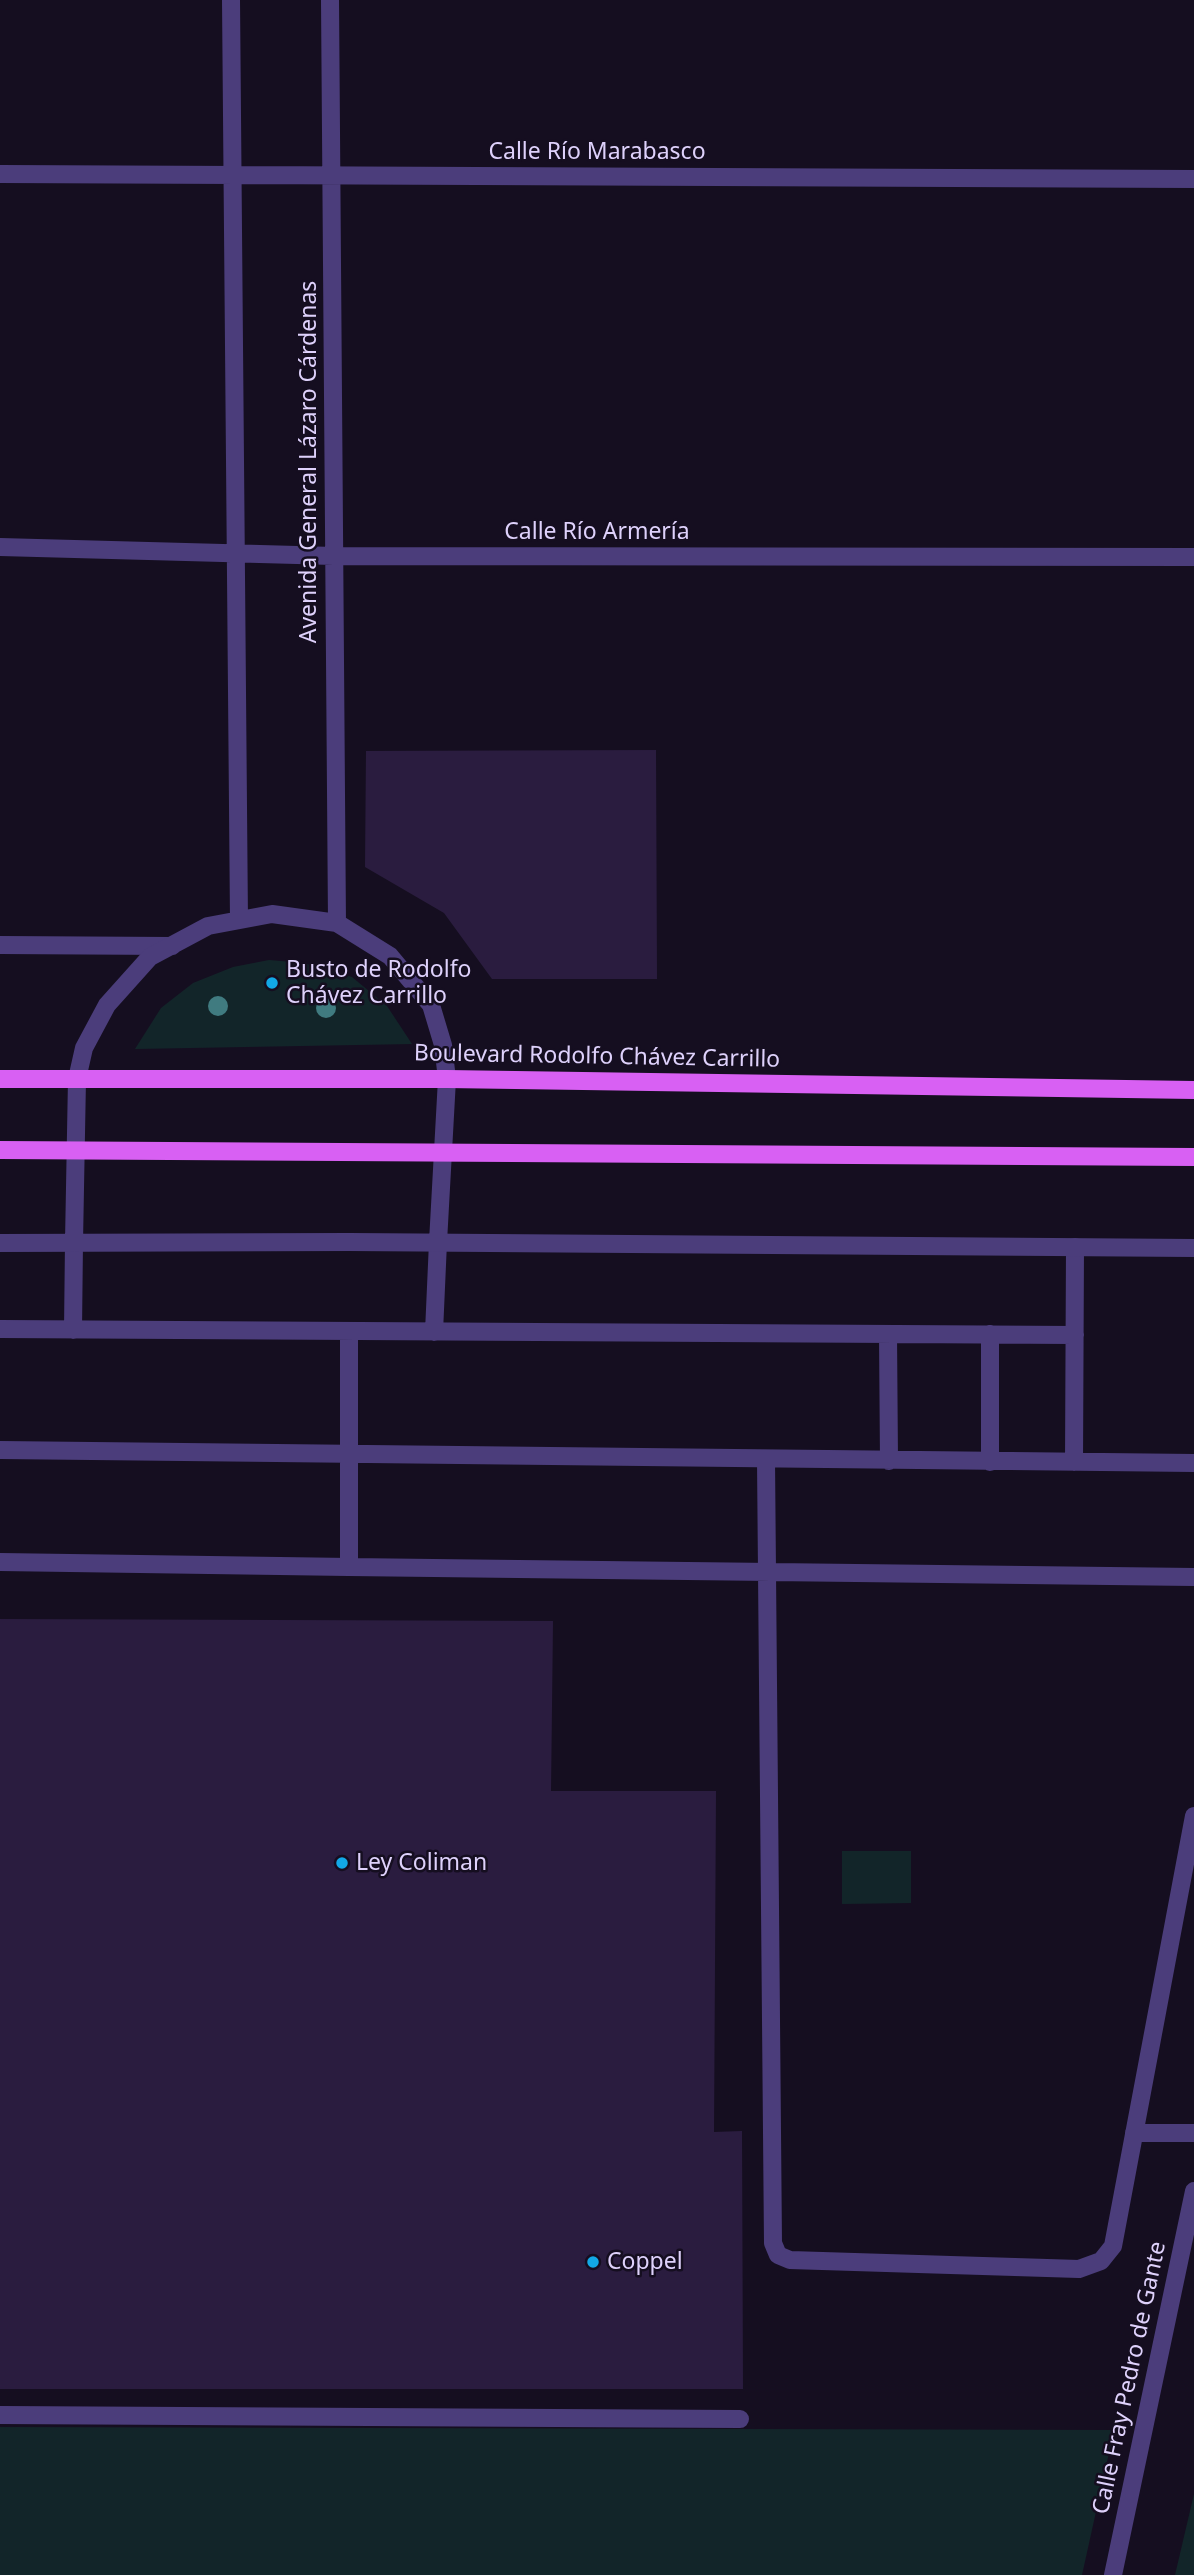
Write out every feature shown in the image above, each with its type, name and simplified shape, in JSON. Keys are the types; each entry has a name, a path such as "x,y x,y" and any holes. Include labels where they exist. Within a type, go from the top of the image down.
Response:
{"main road":[{"name":"Boulevard Rodolfo Chávez Carrillo","path":"0,1079 447,1079 1194,1090"},
{"path":"0,1150 1194,1157"}],"street":[{"path":"231,0 239,920"},
{"name":"Avenida General Lázaro Cárdenas","path":"330,0 337,923"},
{"name":"Calle Río Marabasco","path":"0,174 1194,179"},
{"name":"Calle Río Armería","path":"0,547 334,556 1194,557"},
{"path":"73,1330 76,1079 84,1048 107,1005 150,957 208,926 272,914 337,923 390,956 431,1004 443,1045 447,1079 434,1332"},
{"path":"0,945 172,946"},
{"path":"0,1243 438,1242 1194,1248"},
{"path":"1074,1462 1075,1247"},
{"path":"0,1329 1075,1335"},
{"path":"349,1331 349,1567"},
{"path":"888,1334 890,1461"},
{"path":"990,1334 990,1462"},
{"path":"0,1450 1194,1464"},
{"path":"766,1460 773,2244 778,2255 790,2260 1079,2269 1101,2261 1113,2246 1194,1816"},
{"path":"0,1562 1194,1577"},
{"path":"1134,2133 1194,2133"},
{"name":"Calle Fray Pedro de Gante","path":"1113,2575 1194,2191"},
{"path":"0,2415 740,2419"}],"green space":[{"path":"269,960 304,963 352,977 387,1006 412,1044 135,1049 161,1008 193,983 233,967"},
{"path":"842,1851 911,1851 911,1903 842,1904"},
{"path":"0,2427 1114,2430 1082,2575 0,2575"},
{"path":"1194,2494 1194,2575 1175,2575"}],"building":[{"path":"656,750 657,979 492,979 444,913 365,867 366,751"},
{"path":"0,1619 553,1621 551,1791 716,1791 714,2132 742,2131 743,2389 0,2389"}],"place":[{"name":"Busto de Rodolfo Chávez Carrillo","path":"272,983"},
{"name":"Ley Coliman","path":"342,1863"},
{"name":"Coppel","path":"593,2262"}]}
